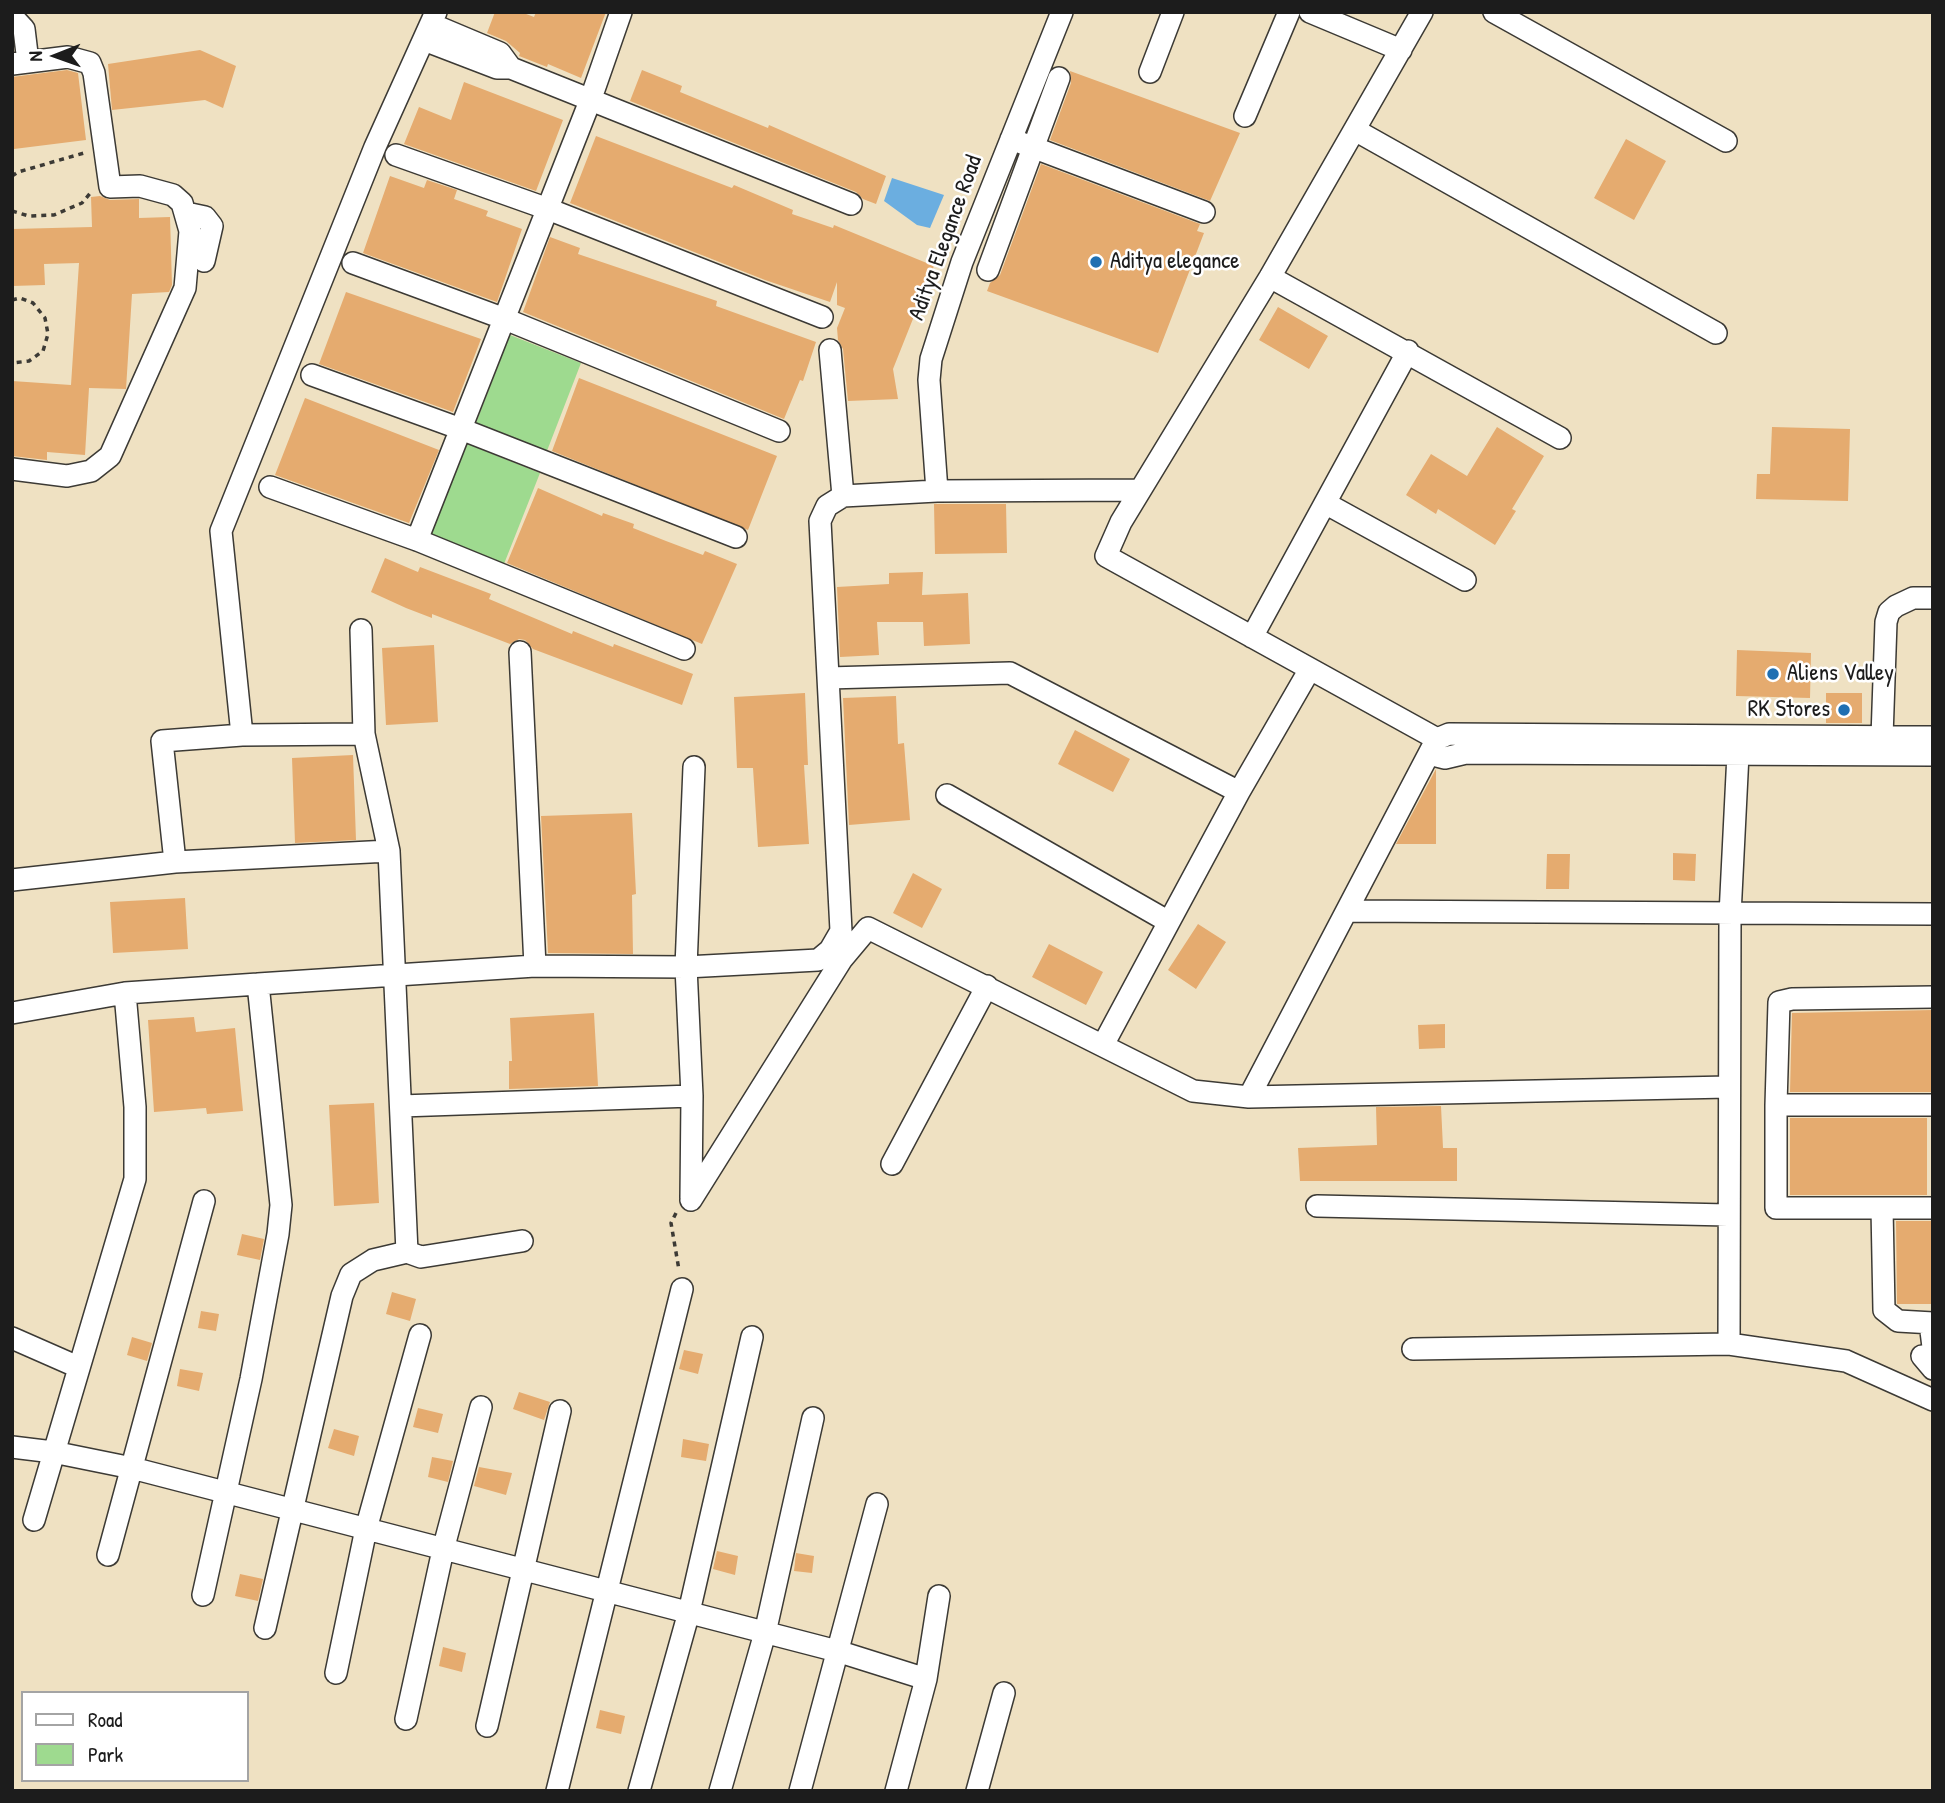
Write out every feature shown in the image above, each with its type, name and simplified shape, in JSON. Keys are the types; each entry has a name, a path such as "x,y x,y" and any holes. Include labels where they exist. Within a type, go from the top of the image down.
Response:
{"street":[{"path":"417,540 590,101 621,12"},
{"name":"Aditya Elegance Road","path":"937,491 929,380 931,359 962,262 1062,12"},
{"path":"1150,72 1173,12"},
{"path":"1245,116 1289,12"},
{"path":"1310,12 1401,50"},
{"path":"1422,12 1270,276 1121,522 1107,556 1310,669 1433,746"},
{"path":"1494,12 1726,141"},
{"path":"12,16 24,29 20,63 68,57 90,63 94,73 110,187 157,189 173,195 186,213 190,232 185,288 110,456 91,471 67,476 12,470"},
{"path":"242,735 221,531 375,147 430,25 497,68 511,68 851,204"},
{"path":"988,270 1059,78"},
{"path":"1355,130 1716,333"},
{"path":"1009,145 1204,212"},
{"path":"396,155 548,209 822,317"},
{"path":"186,213 205,217 212,226 204,261"},
{"path":"354,263 505,318 779,431"},
{"path":"1270,276 1560,438"},
{"path":"830,350 843,496"},
{"path":"1251,637 1408,351"},
{"path":"312,375 461,429 736,537"},
{"path":"270,487 417,540 684,649"},
{"path":"12,1013 125,993 394,975 535,966 686,967 818,960 830,950 841,931 820,521 827,506 843,496 937,491 1140,490"},
{"path":"1325,503 1465,580"},
{"path":"1882,737 1886,622 1889,612 1913,598 1933,598"},
{"path":"361,630 364,734 389,851 407,1252"},
{"path":"520,652 535,966"},
{"path":"1103,1045 1239,792 1310,669"},
{"path":"828,678 1010,673 1239,792"},
{"path":"175,862 162,741 242,735 364,734"},
{"path":"1249,1097 1433,746 1449,734 1464,744 1738,754 1933,755"},
{"path":"1464,744 1933,737"},
{"path":"1730,1344 1730,915 1738,754"},
{"path":"691,1200 692,1096 686,967 694,767"},
{"path":"947,795 1169,922"},
{"path":"12,880 175,862 389,851"},
{"path":"1348,911 1933,914"},
{"path":"691,1200 842,959 868,928 1193,1091 1249,1097 1728,1087"},
{"path":"202,1595 251,1380 281,1205 258,984"},
{"path":"892,1164 987,986"},
{"path":"34,1520 135,1180 135,1107 125,993"},
{"path":"1933,997 1792,999 1779,1002 1776,1105 1776,1208 1933,1208"},
{"path":"401,1106 692,1096"},
{"path":"1776,1105 1933,1105"},
{"path":"108,1555 204,1201"},
{"path":"1317,1206 1728,1214"},
{"path":"1882,1208 1884,1310 1898,1321 1931,1323 1929,1357"},
{"path":"265,1628 342,1296 351,1274 373,1260 407,1252 421,1257 522,1241"},
{"path":"556,1791 682,1289"},
{"path":"336,1674 366,1529 420,1335"},
{"path":"639,1791 689,1612 752,1337"},
{"path":"12,1338 78,1367"},
{"path":"1413,1349 1730,1344 1846,1361 1933,1400"},
{"path":"406,1719 443,1549 481,1407"},
{"path":"487,1726 560,1410"},
{"path":"720,1791 765,1633 813,1418"},
{"path":"12,1447 53,1451 132,1468 837,1651 926,1679"},
{"path":"800,1791 877,1504"},
{"path":"896,1791 926,1679 939,1596"},
{"path":"977,1791 1004,1693"}],"path":[{"path":"12,176 75,157 102,145"},
{"path":"12,211 29,216 54,215 82,204 92,191 110,187"},
{"path":"12,300 20,298 33,303 45,318 48,334 43,351 29,360 12,363"},
{"path":"682,1289 671,1223 691,1200"}],"green space":[{"path":"510,335 581,363 545,456 474,428"},
{"path":"465,443 540,473 502,569 427,540"}],"water":[{"path":"892,178 944,195 930,228 917,225 884,201"}],"building":[{"path":"495,12 521,12 534,17 536,12 606,12 581,78 548,64 547,67 519,56 520,53 506,41 487,33"},
{"path":"200,50 236,66 223,108 205,100 112,110 108,64"},
{"path":"67,70 78,73 86,140 14,149 12,77"},
{"path":"642,70 682,86 680,92 768,128 769,125 886,176 876,204 863,199 856,192 630,101"},
{"path":"1070,71 1240,133 1210,201 1050,140 1071,83"},
{"path":"464,82 563,120 536,191 404,144 419,107 451,120"},
{"path":"596,136 732,188 734,185 793,210 792,214 833,228 834,225 934,266 893,369 898,399 848,401 843,349 838,340 837,328 845,308 837,305 837,282 830,302 765,280 570,203"},
{"path":"1626,139 1666,161 1634,220 1594,198"},
{"name":"Aditya elegance","path":"1041,164 1200,224 1197,231 1204,233 1158,353 987,291 990,283 1000,275"},
{"path":"390,176 424,188 427,180 457,190 454,199 488,211 486,216 522,229 497,302 363,253"},
{"path":"100,196 110,200 139,199 139,218 170,217 172,285 169,292 132,294 126,389 89,388 85,455 47,452 47,460 12,456 12,381 71,385 79,263 44,264 45,285 12,286 12,229 92,227 91,197"},
{"path":"550,237 580,248 578,254 717,301 716,306 816,342 803,381 800,380 784,419 523,312"},
{"path":"346,292 481,339 453,412 319,364"},
{"path":"1278,307 1328,336 1309,369 1259,340"},
{"path":"579,378 777,456 748,530 552,451"},
{"path":"305,398 439,450 409,523 275,475"},
{"path":"1497,427 1544,456 1512,509 1516,511 1495,545 1438,509 1436,514 1406,495 1431,454 1467,476"},
{"path":"1772,427 1850,429 1848,501 1756,499 1757,474 1770,474"},
{"path":"538,488 602,516 603,513 634,524 633,528 666,541 703,555 705,551 737,564 702,644 507,563"},
{"path":"934,504 1006,504 1007,553 935,554"},
{"path":"385,558 418,572 420,567 491,594 489,599 572,634 573,631 613,647 614,644 693,674 682,705 533,649 525,640 519,639 510,644 432,614 432,618 371,592"},
{"path":"923,572 922,595 968,593 970,644 924,646 923,622 877,622 879,655 840,657 837,587 889,584 889,573"},
{"path":"434,645 438,722 386,725 382,648"},
{"name":"Aliens Valley","path":"1737,650 1811,653 1810,698 1736,696"},
{"path":"805,693 808,765 804,765 809,844 758,847 753,768 737,768 734,697"},
{"name":"RK Stores","path":"1826,693 1862,693 1862,723 1826,723"},
{"path":"896,696 898,744 904,743 910,820 849,825 843,698"},
{"path":"1075,730 1130,759 1113,792 1058,764"},
{"path":"353,755 356,840 295,843 292,758"},
{"path":"1436,769 1436,844 1396,844"},
{"path":"632,813 636,894 632,895 633,954 548,953 541,816"},
{"path":"1673,853 1696,854 1695,881 1673,880"},
{"path":"1547,854 1570,854 1569,889 1546,889"},
{"path":"913,873 942,889 922,928 893,913"},
{"path":"185,898 188,949 113,953 110,902"},
{"path":"1198,924 1226,942 1196,989 1168,970"},
{"path":"1049,944 1103,972 1086,1005 1032,977"},
{"path":"1933,1010 1933,1092 1790,1092 1792,1013"},
{"path":"594,1013 598,1086 509,1089 509,1061 512,1061 510,1018"},
{"path":"194,1017 196,1032 235,1028 243,1111 207,1114 206,1108 154,1112 148,1020"},
{"path":"1445,1024 1445,1048 1419,1049 1418,1025"},
{"path":"374,1103 379,1203 334,1206 329,1105"},
{"path":"1441,1106 1443,1148 1457,1148 1457,1181 1300,1181 1298,1148 1377,1145 1376,1107"},
{"path":"1790,1118 1927,1118 1927,1195 1790,1195"},
{"path":"1896,1221 1933,1221 1933,1304 1897,1304"},
{"path":"242,1234 264,1239 260,1260 237,1255"},
{"path":"392,1292 416,1299 410,1321 386,1314"},
{"path":"201,1311 219,1314 216,1331 198,1328"},
{"path":"132,1337 152,1343 147,1361 127,1355"},
{"path":"684,1350 703,1354 698,1374 679,1369"},
{"path":"180,1369 203,1373 199,1391 177,1386"},
{"path":"519,1392 550,1402 544,1420 513,1409"},
{"path":"418,1408 443,1414 438,1433 413,1427"},
{"path":"334,1429 359,1436 354,1456 328,1448"},
{"path":"683,1439 709,1444 706,1461 681,1457"},
{"path":"432,1457 453,1461 448,1482 428,1477"},
{"path":"479,1467 512,1473 506,1495 474,1486"},
{"path":"717,1551 738,1556 735,1575 713,1569"},
{"path":"796,1553 814,1556 812,1573 794,1571"},
{"path":"240,1574 263,1579 258,1601 235,1596"},
{"path":"443,1647 466,1653 462,1672 439,1666"},
{"path":"600,1710 625,1716 621,1734 596,1728"}],"place":[{"name":"Aditya elegance","path":"1096,262"},
{"name":"Aliens Valley","path":"1773,674"},
{"name":"RK Stores","path":"1844,710"}]}
